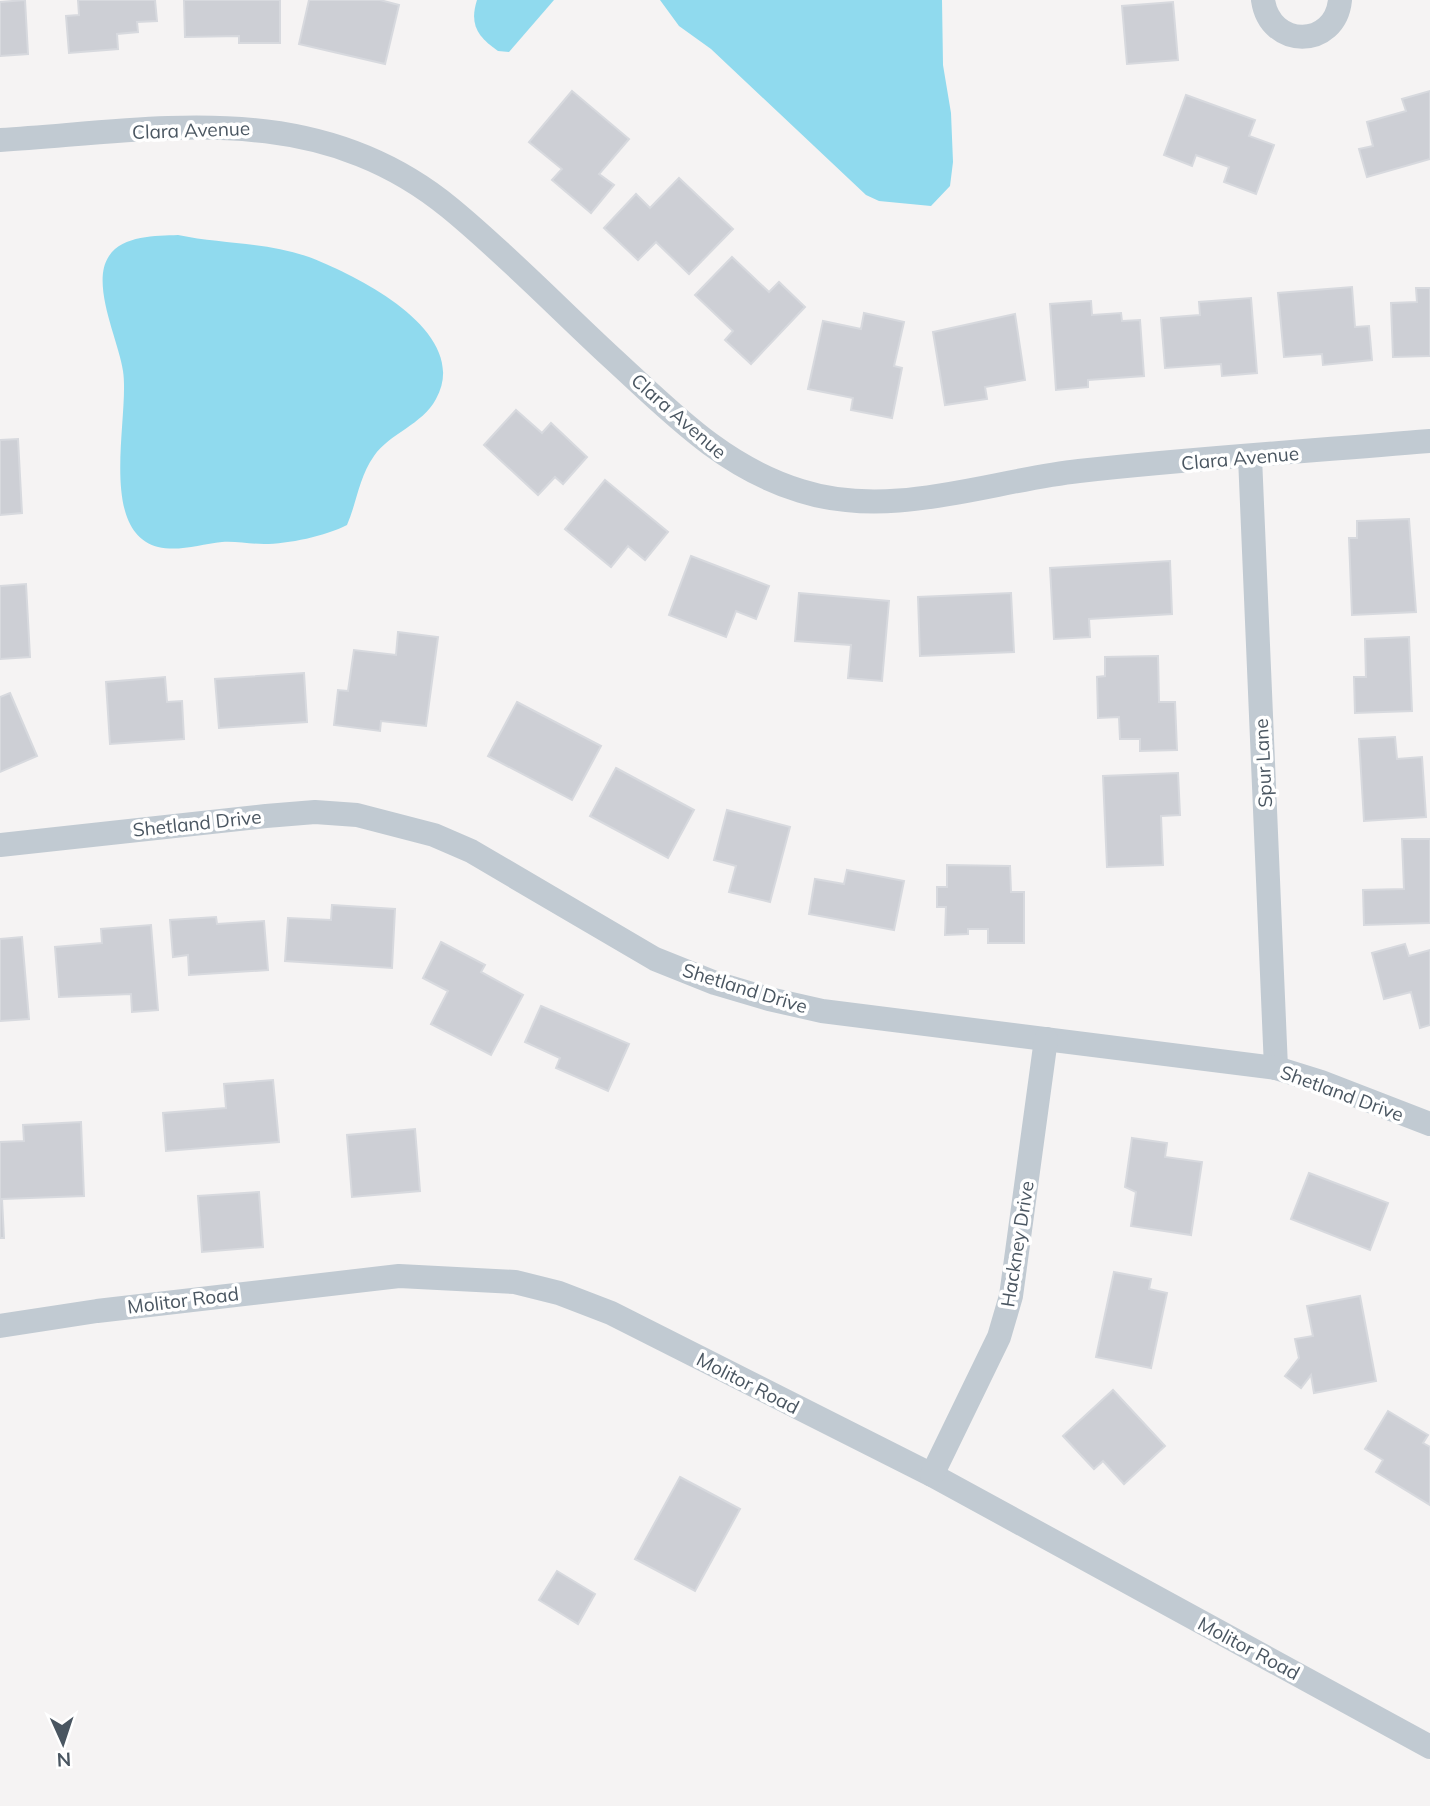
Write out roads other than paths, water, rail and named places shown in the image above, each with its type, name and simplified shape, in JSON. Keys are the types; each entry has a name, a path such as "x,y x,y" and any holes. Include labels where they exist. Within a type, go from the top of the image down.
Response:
{"street":[{"path":"1263,0 1267,16 1273,25 1283,33 1305,37 1319,33 1331,24 1337,14 1340,0"},
{"name":"Clara Avenue","path":"0,140 211,127 260,129 304,136 345,147 379,162 449,206 696,435 749,472 806,493 844,500 879,502 927,498 1079,471 1430,441"},
{"name":"Spur Lane","path":"1250,457 1276,1068"},
{"name":"Shetland Drive","path":"0,845 266,816 315,812 357,815 433,835 471,851 655,959 715,983 822,1010 1276,1068 1321,1082 1430,1124"},
{"name":"Hackney Drive","path":"932,1475 999,1337 1011,1296 1046,1039"},
{"name":"Molitor Road","path":"0,1326 205,1297 399,1276 515,1282 559,1293 611,1313 932,1475 1430,1747"}],"water":[{"path":"477,0 554,0 509,52 498,51 480,35 474,17"},
{"path":"660,0 942,0 943,65 951,113 953,162 950,186 931,206 879,201 866,195 711,49 679,26"},
{"path":"178,235 293,252 354,277 404,310 424,329 438,351 443,374 436,399 423,416 388,441 374,456 365,472 347,525 318,536 284,543 222,542 174,549 158,547 139,537 128,519 122,496 120,470 123,371 104,297 104,268 115,249 131,240"}]}
